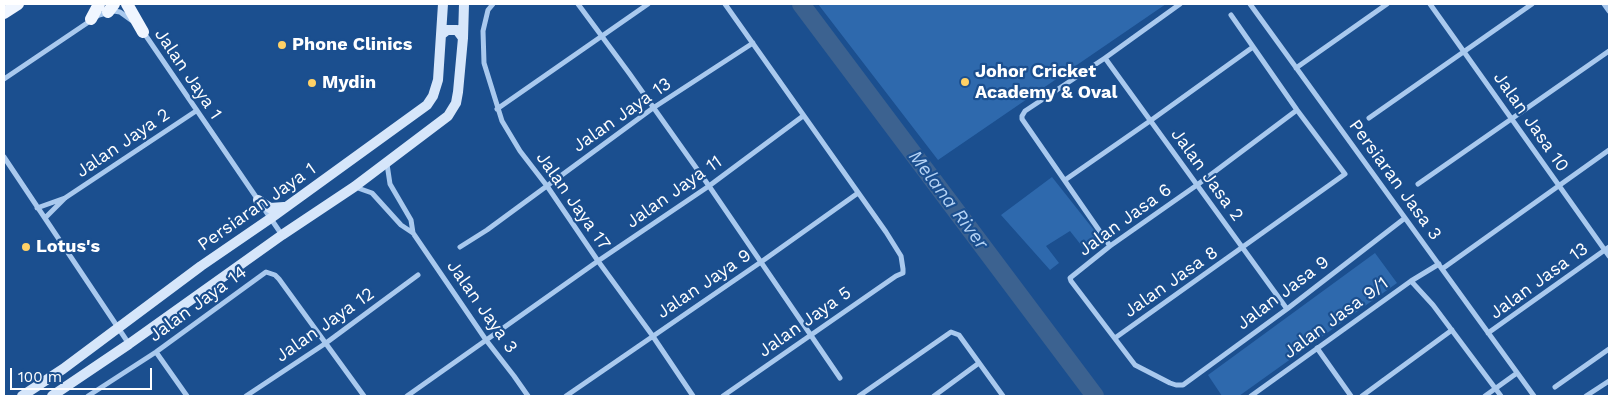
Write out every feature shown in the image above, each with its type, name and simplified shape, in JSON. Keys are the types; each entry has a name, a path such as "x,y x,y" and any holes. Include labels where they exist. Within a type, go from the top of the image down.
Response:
{"main road":[{"path":"4,13 18,4"},
{"path":"128,4 143,32"},
{"name":"Persiaran Jaya 1","path":"22,396 56,374 201,266 427,105 433,96 438,80 443,4"},
{"path":"52,396 387,164 448,116 456,104 463,38 464,4"},
{"path":"91,19 107,7"},
{"path":"442,34 448,30 457,30 463,38"},
{"path":"258,200 270,208 276,209 290,204"}],"street":[{"name":"Jalan Jaya 17","path":"492,4 488,10 482,31 484,63 502,121 520,151 547,186 693,396"},
{"path":"578,4 708,186 840,378"},
{"path":"497,108 648,4"},
{"path":"725,4 803,116 834,156 858,193"},
{"path":"1110,246 1022,119 1022,116 1025,111 1105,58 1180,4"},
{"name":"Persiaran Jasa 3","path":"1250,4 1534,396"},
{"path":"1296,68 1387,4"},
{"name":"Jalan Jasa 10","path":"1430,4 1559,186 1607,249 1609,256"},
{"path":"1369,118 1532,4"},
{"path":"1604,4 1609,11"},
{"name":"Jalan Jaya 1","path":"107,7 124,14 143,32 282,235"},
{"path":"1231,15 1297,110"},
{"path":"4,79 91,19"},
{"name":"Jalan Jaya 13","path":"460,247 653,108 753,43"},
{"path":"1065,180 1253,47"},
{"path":"1418,184 1609,51"},
{"name":"Jalan Jasa 2","path":"1105,58 1287,309"},
{"name":"Jalan Jaya 2","path":"44,218 65,198 196,110"},
{"name":"Jalan Jasa 8","path":"1115,338 1345,174 1297,110"},
{"name":"Jalan Jasa 6","path":"1115,338 1070,278 1110,246 1197,185 1297,110"},
{"name":"Jalan Jaya 11","path":"406,396 708,186 803,116"},
{"name":"Jalan Jasa 9/1","path":"1251,396 1411,281 1440,267 1609,150"},
{"path":"4,157 36,208 129,344"},
{"path":"387,164 390,184 411,220 413,233"},
{"path":"354,187 372,193 402,225 413,233"},
{"name":"Jalan Jaya 9","path":"566,396 858,193"},
{"name":"Jalan Jaya 5","path":"723,396 903,273 903,260 900,253 858,193"},
{"name":"Jalan Jaya 2","path":"36,208 65,198"},
{"name":"Jalan Jasa 9","path":"1115,338 1135,365 1176,385 1183,385 1287,309 1405,218"},
{"name":"Jalan Jaya 3","path":"413,233 486,340 528,396"},
{"name":"Jalan Jasa 13","path":"1488,333 1607,249"},
{"name":"Jalan Jaya 14","path":"88,396 156,352 266,272 275,275 326,343"},
{"name":"Jalan Jaya 12","path":"246,396 326,343 418,274"},
{"path":"1411,281 1433,305 1501,396"},
{"path":"1362,396 1452,330"},
{"path":"859,396 951,332 959,335 1003,396"},
{"path":"326,343 364,396"},
{"path":"1317,348 1351,396"},
{"path":"1555,387 1609,348"},
{"path":"156,352 187,396"},
{"path":"934,396 979,363"},
{"path":"1485,396 1517,373"},
{"path":"1586,396 1609,381"}],"shaded area":[{"name":"Johor Cricket Academy & Oval","path":"818,4 1166,4 938,160"},
{"path":"1052,177 1101,239 1085,250 1070,231 1046,246 1059,263 1050,270 1001,215"},
{"path":"1375,253 1397,283 1239,396 1222,396 1208,375"}],"waterway":[{"name":"Melana River","path":"801,4 1095,396"}],"place":[{"name":"Phone Clinics","path":"282,45"},
{"name":"Johor Cricket Academy & Oval","path":"965,82"},
{"name":"Mydin","path":"312,83"},
{"name":"Lotus's","path":"26,247"}]}
